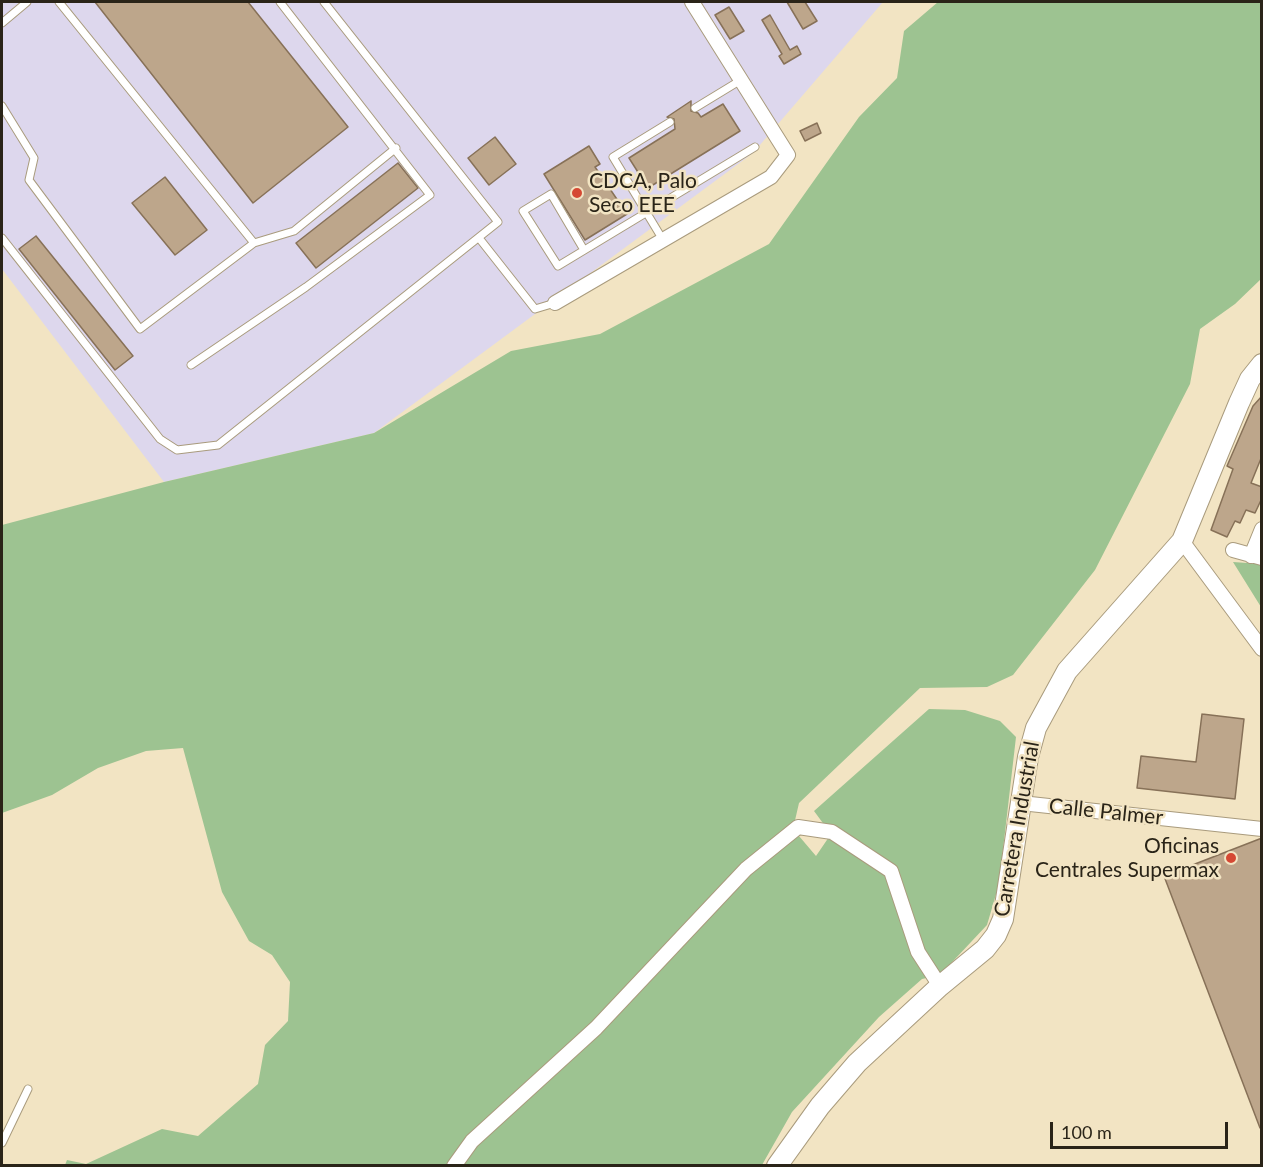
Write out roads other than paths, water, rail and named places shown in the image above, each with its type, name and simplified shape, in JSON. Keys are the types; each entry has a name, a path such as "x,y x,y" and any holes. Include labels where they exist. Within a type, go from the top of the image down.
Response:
{"street":[{"path":"555,303 771,177 788,155 692,2"},
{"name":"Carretera Industrial","path":"777,1166 820,1106 857,1063 940,986 985,949 996,935 1003,919 1021,803 1036,728 1061,681 1182,541 1250,379 1262,364"},
{"path":"1233,550 1256,557 1262,529"},
{"path":"1182,541 1262,649"},
{"name":"Calle Palmer","path":"1021,803 1262,829"},
{"path":"454,1166 472,1141 596,1028 746,869 798,827 832,832 891,871 918,952 940,986"}],"lane":[{"path":"2,23 27,2"},
{"path":"59,2 254,243"},
{"path":"191,365 306,287 430,195 396,147 280,2"},
{"path":"2,238 160,439 177,450 218,445 498,222 324,2"},
{"path":"695,108 741,80"},
{"path":"2,106 34,158 29,180 140,329 254,243 294,231 396,147"},
{"path":"663,240 612,157 670,122"},
{"path":"584,250 551,194 522,211 558,266 755,147"},
{"path":"478,238 535,309 555,303"},
{"path":"2,1143 28,1089"}],"place":[{"name":"CDCA, Palo Seco EEE","path":"577,193"},
{"name":"Oficinas Centrales Supermax","path":"1231,858"}]}
